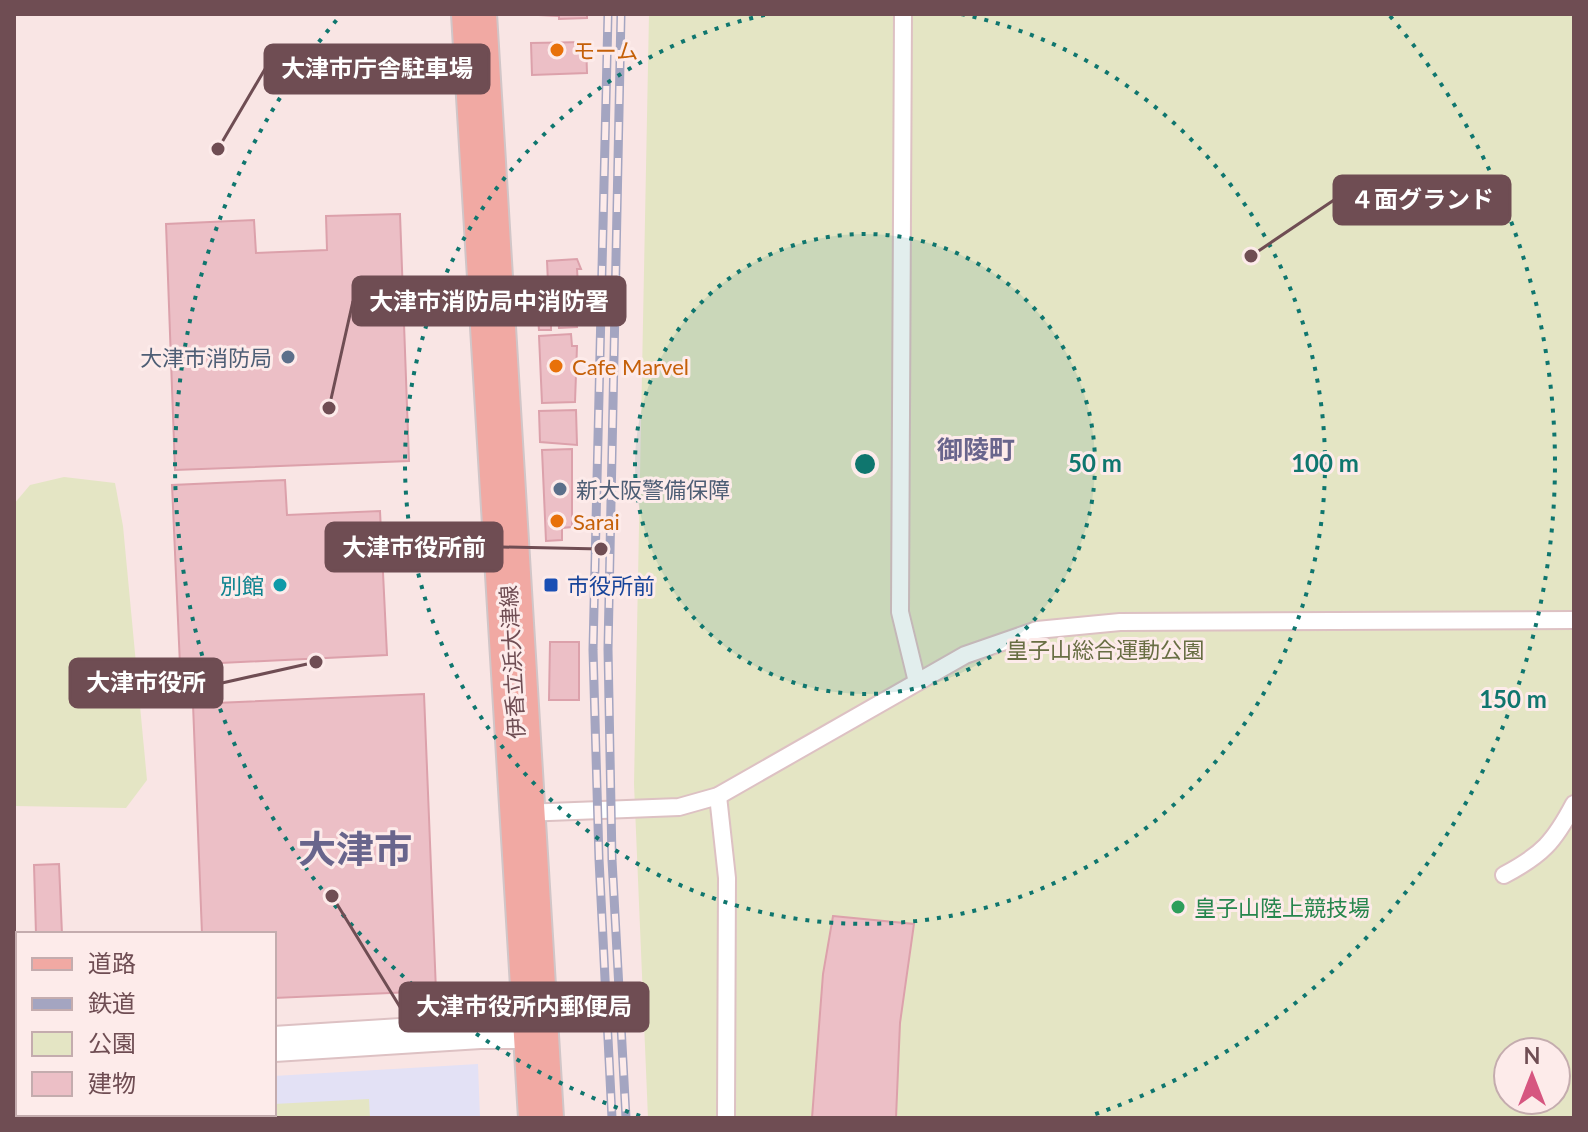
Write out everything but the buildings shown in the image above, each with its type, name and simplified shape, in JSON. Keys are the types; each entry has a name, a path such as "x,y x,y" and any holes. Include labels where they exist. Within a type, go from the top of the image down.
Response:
{"main road":[{"name":"伊香立浜大津線","path":"474,14 541,1118"}],"street":[{"path":"276,1044 480,1031 537,1031"}],"lane":[{"path":"903,14 900,612 917,682"},
{"path":"521,813 679,807 718,796 965,655 1000,641 1072,625 1574,620"},
{"path":"718,796 727,878 726,1118"},
{"path":"1571,809 1574,833"},
{"path":"1504,875 1532,860 1554,841 1571,809"}],"shaded area":[{"path":"478,1064 480,1118 14,1118 14,1091 16,1116 276,1116 276,1076"}],"green space":[{"name":"皇子山総合運動公園","path":"649,14 1574,14 1574,1118 648,1118 634,784"},
{"path":"64,477 115,483 123,526 147,780 126,808 14,806 14,504 30,485"},
{"path":"369,1099 370,1118 244,1118 276,1116 276,1104"}],"railway":[{"path":"608,14 593,650 599,859 612,1118"},
{"path":"621,14 608,649 612,860 626,1118"}],"place":[{"name":"モーム","path":"557,50"},
{"name":"大津市庁舎駐車場","path":"218,149"},
{"name":"４面グランド","path":"1251,256"},
{"name":"大津市消防局","path":"288,357"},
{"name":"Cafe Marvel","path":"556,366"},
{"name":"大津市消防局中消防署","path":"329,408"},
{"name":"新大阪警備保障","path":"560,489"},
{"name":"Sarai","path":"557,521"},
{"name":"大津市役所前","path":"601,549"},
{"name":"別館","path":"280,585"},
{"name":"市役所前","path":"551,585"},
{"name":"大津市役所","path":"316,662"},
{"name":"大津市役所内郵便局","path":"332,896"},
{"name":"皇子山陸上競技場","path":"1178,907"}],"district":[{"name":"御陵町","path":"976,449"},
{"name":"大津市","path":"355,848"}]}
